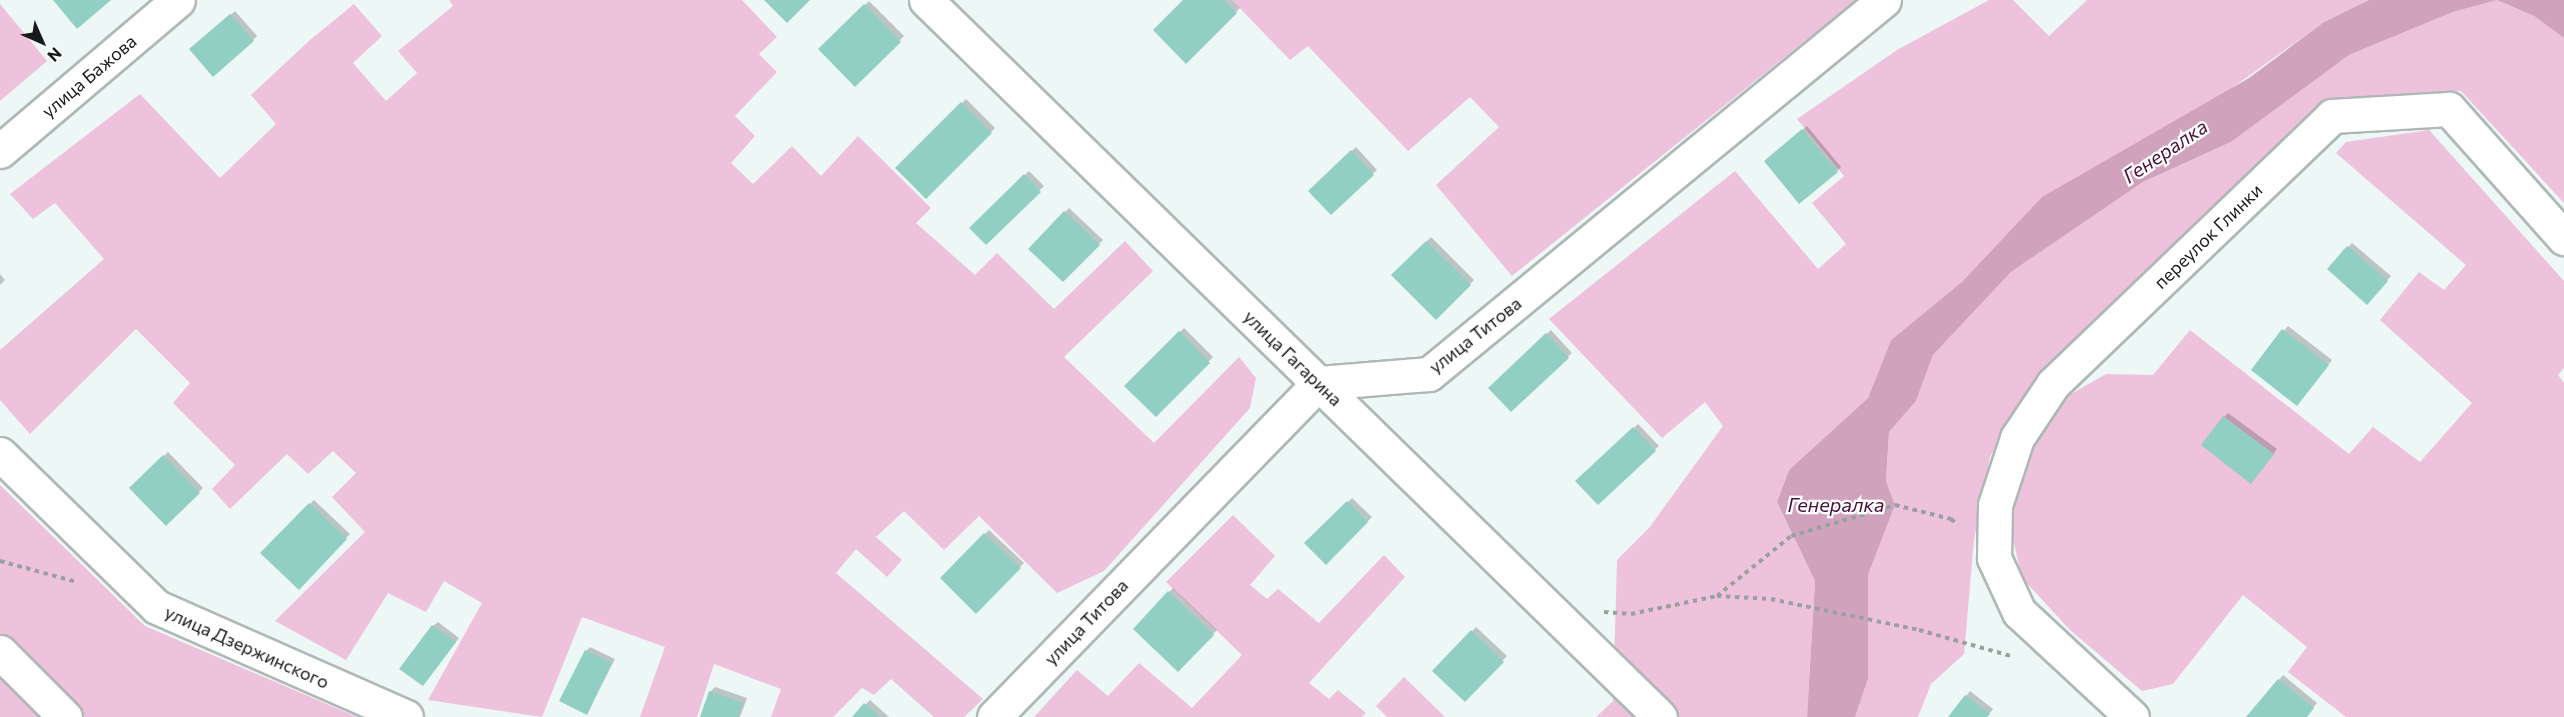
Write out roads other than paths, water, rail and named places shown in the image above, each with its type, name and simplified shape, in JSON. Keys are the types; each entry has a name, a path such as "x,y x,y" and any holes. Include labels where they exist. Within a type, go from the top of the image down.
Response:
{"street":[{"name":"улица Бажова","path":"0,152 178,0"},
{"name":"улица Гагарина","path":"926,0 1660,717"},
{"name":"улица Титова","path":"994,717 1318,383 1429,374 1884,0"},
{"name":"переулок Глинки","path":"2132,717 2019,612 1994,558 1995,504 2017,438 2053,384 2332,116 2449,109 2564,238"},
{"name":"улица Дзержинского","path":"0,454 158,607 406,717"},
{"path":"0,652 65,717"}],"water":[{"name":"Генералка","path":"2369,0 2497,0 2453,12 2349,55 2231,142 2143,182 2011,272 1933,355 1916,401 1889,432 1886,481 1895,505 1868,575 1868,679 1855,717 1807,717 1815,581 1777,502 1789,470 1868,398 1891,340 1963,281 2042,197 2249,78 2324,22"},
{"path":"2497,0 2564,0 2564,38 2534,16"}]}
